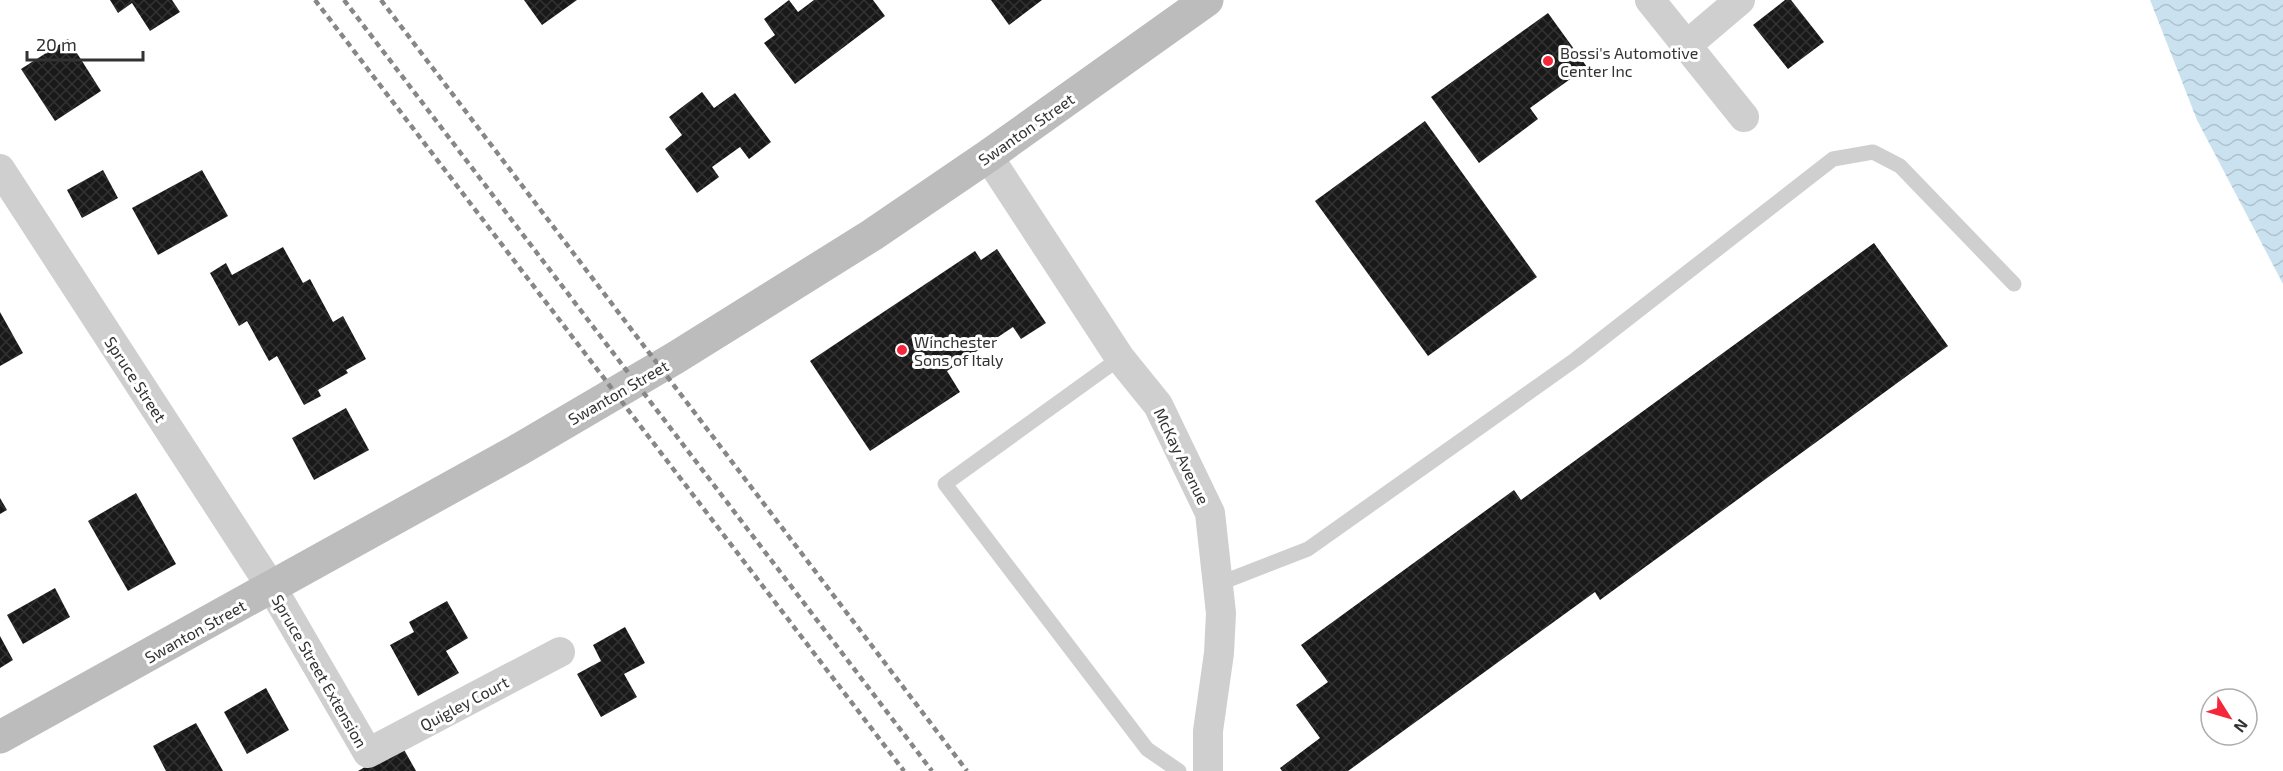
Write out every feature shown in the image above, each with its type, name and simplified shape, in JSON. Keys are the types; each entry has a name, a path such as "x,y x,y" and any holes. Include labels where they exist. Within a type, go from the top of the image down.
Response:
{"street":[{"path":"1650,0 1744,117"},
{"path":"1687,45 1740,0"},
{"name":"Swanton Street","path":"0,737 520,449 675,358 872,235 988,156 1202,2"},
{"name":"McKay Avenue","path":"988,156 1120,358 1158,405 1210,513 1221,613 1219,653 1208,731 1208,771"},
{"name":"Spruce Street","path":"0,169 272,588"},
{"name":"Spruce Street Extension","path":"272,588 368,753"},
{"name":"Quigley Court","path":"368,753 560,652"}],"lane":[{"path":"1218,584 1308,549 1576,359 1833,159 1873,152 1900,166 2014,284"},
{"path":"1120,358 945,484 1147,749 1179,771"}],"water":[{"path":"2150,0 2283,0 2283,284 2197,120"}],"building":[{"path":"110,0 172,0 180,12 150,31 132,3 118,13"},
{"path":"524,0 577,0 542,25"},
{"path":"789,0 798,12 814,0 873,0 885,16 795,84 764,43 775,35 764,19"},
{"path":"991,0 1042,0 1009,25"},
{"path":"1785,0 1791,0 1824,42 1788,69 1753,25"},
{"path":"1548,13 1587,67 1530,108 1538,119 1479,163 1431,97"},
{"path":"68,39 101,91 55,121 21,69"},
{"path":"702,92 714,108 735,93 771,142 749,159 740,147 712,167 719,177 697,193 665,149 682,135 669,117"},
{"path":"1425,121 1537,277 1428,356 1315,201"},
{"path":"103,170 118,198 82,218 67,190"},
{"path":"202,170 228,216 158,255 132,208"},
{"path":"1874,243 1948,346 1600,600 1595,592 1348,771 1282,771 1280,768 1320,738 1296,705 1328,682 1301,645 1514,490 1521,500"},
{"path":"283,247 303,283 310,279 333,322 343,316 366,359 346,370 348,373 318,390 321,396 304,405 277,356 269,361 247,321 239,326 210,273 226,263 232,275"},
{"name":"Winchester Sons of Italy","path":"997,249 1046,323 1021,339 1013,327 947,371 960,392 870,451 810,361 975,251 981,260"},
{"path":"0,312 23,353 0,366"},
{"path":"346,408 369,450 314,480 292,438"},
{"path":"136,493 176,564 128,591 88,521"},
{"path":"0,498 7,510 0,514"},
{"path":"55,588 70,617 23,644 7,615"},
{"path":"447,601 468,638 446,651 459,673 418,696 390,645 414,632 409,622"},
{"path":"625,627 645,663 624,674 637,697 601,717 577,674 601,661 593,645"},
{"path":"0,636 13,660 0,668"},
{"path":"266,688 289,730 247,754 224,712"},
{"path":"196,723 223,771 166,771 153,746"},
{"path":"402,746 416,771 358,771"}],"railway":[{"path":"315,0 904,771"},
{"path":"344,0 932,771"},
{"path":"381,0 967,771"}],"place":[{"name":"Bossi's Automotive Center Inc","path":"1548,61"},
{"name":"Winchester Sons of Italy","path":"902,350"}]}
